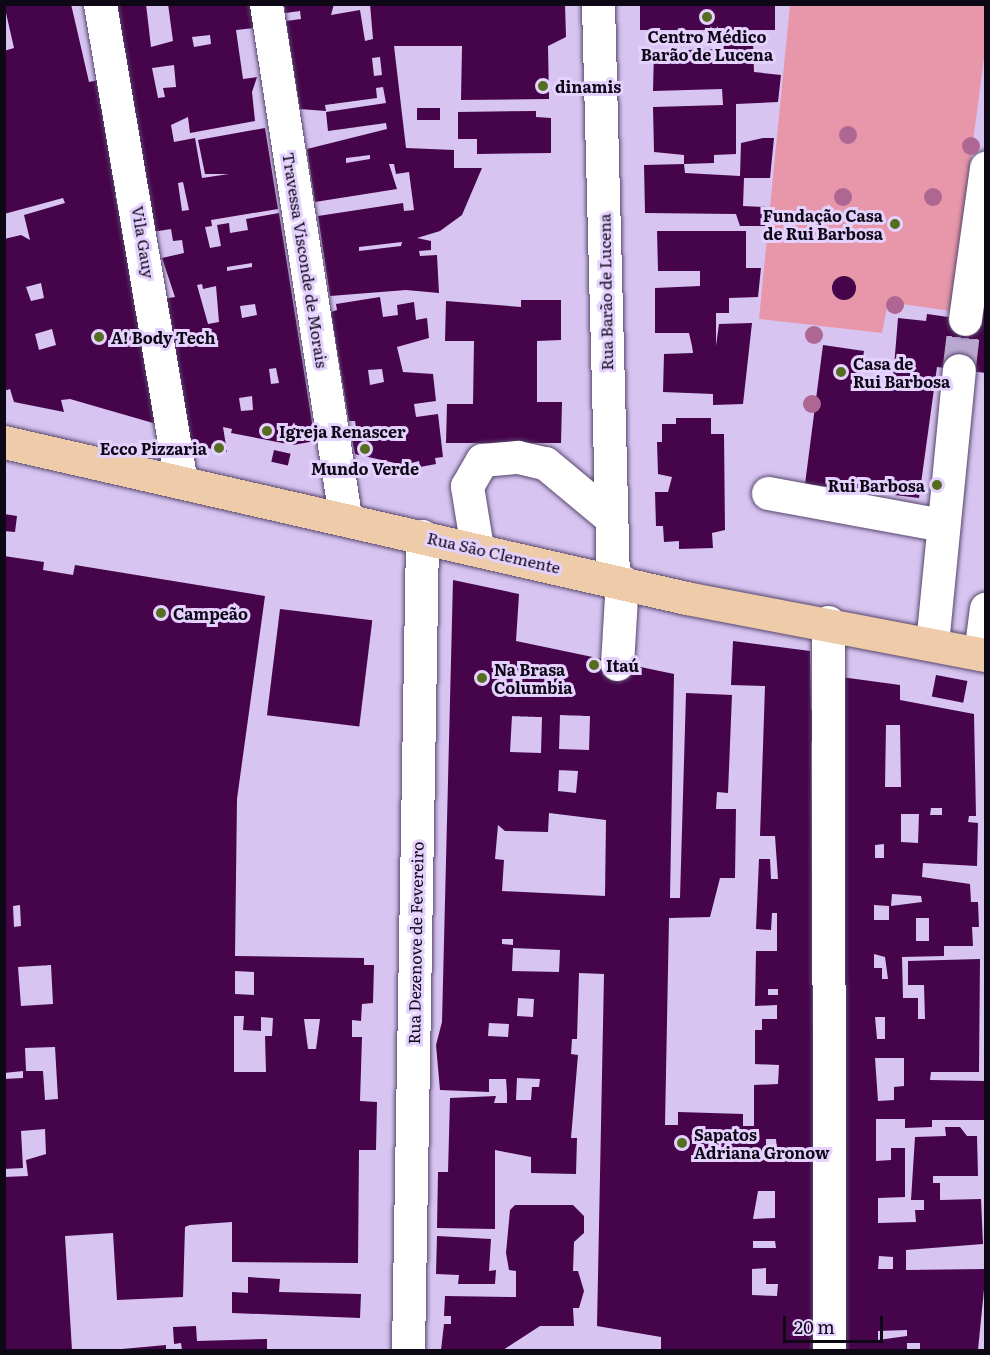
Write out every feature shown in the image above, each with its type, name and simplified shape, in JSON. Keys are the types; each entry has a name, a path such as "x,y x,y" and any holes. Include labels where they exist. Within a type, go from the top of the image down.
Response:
{"main road":[{"name":"Rua São Clemente","path":"4,442 345,516 422,536 617,580 983,655"}],"street":[{"name":"Vila Gauy","path":"100,4 181,481"},
{"name":"Travessa Visconde de Morais","path":"266,4 345,516"},
{"name":"Rua Barão de Lucena","path":"598,4 611,518 617,580 616,664"},
{"path":"965,319 986,167"},
{"path":"932,644 959,370"},
{"path":"477,548 467,486 482,460 518,457 545,463 611,518"},
{"path":"768,493 943,525"},
{"name":"Rua Dezenove de Fevereiro","path":"408,1350 422,536"},
{"path":"983,655 986,608"},
{"path":"828,622 829,1350"}],"shaded area":[{"path":"790,5 985,5 985,50 951,311 888,302 882,333 759,319"}],"building":[{"path":"4,4 71,4 89,82 108,78 127,192 115,195 133,275 163,299 175,297 162,258 184,253 182,240 173,241 171,229 152,232 109,4 146,4 151,47 173,41 168,4 250,4 254,28 236,30 243,79 257,77 252,92 255,121 190,133 188,117 171,125 174,142 195,138 202,178 229,174 205,174 198,140 265,128 278,209 211,220 212,226 205,227 210,248 221,246 217,225 229,223 230,233 248,230 246,219 279,213 315,441 293,445 231,433 232,429 223,427 227,452 187,444 160,425 70,399 61,400 64,412 14,402 10,389 4,391 4,239 21,235 30,240 24,215 65,203 63,198 4,214 4,51 14,48","holes":["210,35 211,44 194,47 192,37","174,65 176,87 163,88 165,97 158,98 152,68","183,182 189,210 182,211 178,183","252,263 252,267 227,271 227,267","41,283 44,298 31,301 26,287","202,284 203,289 216,286 219,322 208,324 197,285","255,304 257,315 242,318 240,306","52,329 56,345 39,350 35,334","276,368 279,383 271,384 269,369","252,396 253,410 241,411 239,398"]},
{"path":"284,4 334,4 331,15 360,10 365,41 373,39 370,4 565,4 566,37 548,46 549,99 461,100 462,46 394,46 406,148 454,150 454,168 482,168 462,215 440,231 417,238 431,241 431,250 419,251 420,256 437,255 439,293 406,290 330,296 318,216 403,203 404,211 414,210 409,172 396,174 394,164 389,164 397,189 315,202 307,149 387,129 386,123 328,131 326,112 386,103 383,87 376,88 377,98 325,105 326,111 300,109 286,21 301,19 300,11 285,13","holes":["380,57 382,75 374,76 372,58","370,155 370,159 346,163 346,158","402,242 401,246 359,251 359,247"]},
{"name":"Centro Médico Barão de Lucena","path":"640,4 775,4 775,30 640,30"},
{"path":"753,41 754,72 781,75 778,102 736,104 736,154 714,155 714,163 684,164 684,155 654,152 653,107 723,105 722,89 653,91 654,51 721,49 721,42"},
{"path":"417,108 440,108 440,120 417,120"},
{"path":"536,111 536,117 551,118 551,153 477,154 477,139 458,139 458,112"},
{"path":"774,138 770,178 744,178 743,206 767,207 765,226 740,226 736,214 645,213 644,165 684,164 685,173 740,176 741,143"},
{"path":"657,231 746,231 746,268 761,268 758,297 729,298 729,313 716,313 716,346 719,324 752,323 743,404 713,405 713,394 663,392 664,354 693,353 689,333 655,333 655,288 700,286 700,271 658,271"},
{"name":"Casa de Rui Barbosa","path":"986,258 986,373 937,367 919,498 805,484 823,345 864,351 859,386 892,391 898,318 926,321 927,314 976,321"},
{"path":"844,276 849,277 855,283 855,293 849,299 844,300 839,299 833,293 832,288 833,283 839,277"},
{"path":"380,297 383,317 398,315 397,305 414,302 416,320 427,318 429,338 397,347 403,372 433,374 436,401 414,404 416,417 438,414 443,457 435,458 436,464 420,467 419,461 404,465 355,454 351,435 357,434 355,421 349,421 331,312 337,310 336,304","holes":["382,369 384,382 370,385 368,370"]},
{"path":"521,300 561,300 561,340 537,341 537,402 562,402 561,443 446,443 447,404 473,404 474,341 445,341 446,301 521,307"},
{"path":"676,418 711,418 711,434 724,434 725,530 712,533 713,548 679,549 679,541 664,542 663,526 656,526 655,492 668,492 672,477 658,474 657,442 662,442 662,424 676,424"},
{"path":"274,450 291,454 288,466 271,462"},
{"path":"4,514 17,516 15,532 4,531"},
{"path":"4,556 44,562 43,570 73,575 75,565 265,596 237,799 235,956 364,958 364,965 374,965 373,1003 362,1004 361,1021 352,1020 352,1037 362,1037 360,1101 377,1102 376,1150 359,1150 358,1263 232,1262 232,1222 190,1225 185,1227 183,1297 117,1300 113,1233 65,1236 72,1350 4,1350 4,1177 28,1176 26,1160 46,1154 45,1129 21,1131 23,1168 4,1169 4,1079 23,1078 23,1071 4,1073","holes":["20,905 21,926 14,927 13,906","51,965 53,1004 21,1006 18,967","235,971 254,972 254,995 235,994","234,1016 244,1016 243,1030 261,1031 261,1017 273,1018 272,1036 265,1036 266,1072 234,1072","304,1019 320,1019 316,1049 308,1049","55,1047 58,1099 45,1100 43,1071 26,1071 25,1048"]},
{"path":"453,580 519,594 516,641 674,674 670,898 680,898 686,693 732,695 728,793 717,792 716,809 736,809 735,878 720,878 710,917 669,918 665,1125 678,1125 678,1112 743,1114 743,1126 754,1126 754,1085 778,1084 779,1065 755,1064 755,1030 762,1030 762,1019 777,1019 777,1005 755,1006 756,951 777,951 777,913 772,913 771,930 756,929 759,859 770,859 771,879 778,879 775,836 760,836 765,686 731,685 733,641 810,651 811,710 816,710 841,677 900,685 900,700 974,714 976,816 969,816 968,822 978,823 977,866 923,863 922,877 970,884 971,902 978,902 979,927 972,927 973,946 944,946 944,956 902,957 903,998 918,998 918,1019 925,1019 924,985 908,985 908,961 980,959 979,1072 931,1072 930,1080 986,1081 984,1120 932,1120 932,1127 905,1128 905,1119 876,1119 876,1161 891,1160 891,1148 905,1148 905,1197 878,1198 878,1223 916,1222 915,1210 924,1210 924,1200 911,1200 915,1137 946,1136 945,1127 960,1127 967,1136 977,1136 978,1176 933,1176 933,1183 940,1183 940,1200 981,1199 983,1244 906,1250 906,1270 986,1269 978,1350 920,1350 920,1343 907,1343 907,1350 841,1350 819,742 811,742 815,1350 661,1350 661,1337 597,1326 604,974 579,973 577,1039 572,1039 571,1054 578,1055 571,1138 577,1138 576,1174 531,1173 531,1157 495,1150 495,1229 437,1228 438,1172 448,1172 450,1098 496,1096 494,1103 507,1103 506,1079 489,1079 489,1092 440,1090 436,1045 442,1022","holes":["560,715 590,716 589,750 559,749","512,716 542,717 541,753 510,752","886,725 900,725 901,787 885,787","559,770 578,771 576,793 558,791","931,808 942,808 942,815 930,815","549,813 606,820 605,896 502,891 504,860 495,859 498,825 505,831 548,832","901,814 919,814 918,843 901,842","884,844 884,858 875,858 875,845","892,894 921,896 922,902 891,906","874,905 889,906 889,920 874,920","916,918 929,918 929,941 916,941","502,939 513,939 513,945 502,944","513,948 560,950 559,972 512,971","874,954 885,957 888,979 882,979 882,968 874,968","768,989 778,989 778,995 768,995","518,998 534,999 533,1017 517,1016","875,1017 885,1017 885,1039 877,1039","489,1023 509,1024 508,1037 488,1036","875,1058 904,1058 904,1086 894,1087 894,1100 878,1101","517,1078 540,1079 539,1087 532,1087 531,1100 516,1100","766,1139 776,1139 777,1150 766,1150","758,1191 775,1191 775,1218 753,1219","753,1241 775,1241 776,1248 753,1248","879,1256 893,1257 893,1269 878,1269","766,1268 766,1284 778,1284 777,1296 752,1295 752,1269","907,1330 907,1336 878,1340 878,1331"]},
{"path":"280,609 372,620 359,727 267,715"},
{"path":"936,675 967,681 963,703 932,697"},
{"path":"515,1205 573,1205 584,1216 584,1233 574,1242 573,1271 578,1271 584,1291 579,1308 573,1308 574,1326 540,1326 503,1350 441,1350 444,1324 451,1324 451,1316 444,1316 445,1296 516,1297 516,1271 509,1270 506,1253 510,1210"},
{"path":"437,1236 491,1239 489,1271 496,1270 495,1284 458,1284 459,1275 436,1274"},
{"path":"248,1277 280,1279 279,1292 361,1294 360,1318 232,1313 232,1292 248,1293"},
{"path":"196,1326 197,1341 267,1339 267,1350 182,1350 181,1343 174,1344 173,1327"},
{"path":"166,1345 166,1350 122,1350 122,1349"}],"tunnel":[{"path":"959,370 965,319"}],"place":[{"name":"Centro Médico Barão de Lucena","path":"707,17"},
{"name":"dinamis","path":"543,86"},
{"name":"Fundação Casa de Rui Barbosa","path":"895,224"},
{"name":"A! Body Tech","path":"99,337"},
{"name":"Casa de Rui Barbosa","path":"841,372"},
{"name":"Igreja Renascer","path":"267,431"},
{"name":"Ecco Pizzaria","path":"219,448"},
{"name":"Mundo Verde","path":"365,449"},
{"name":"Rui Barbosa","path":"937,485"},
{"name":"Campeão","path":"161,613"},
{"name":"Itaú","path":"594,665"},
{"name":"Na Brasa Columbia","path":"482,678"},
{"name":"Sapatos Adriana Gronow","path":"682,1143"}]}
